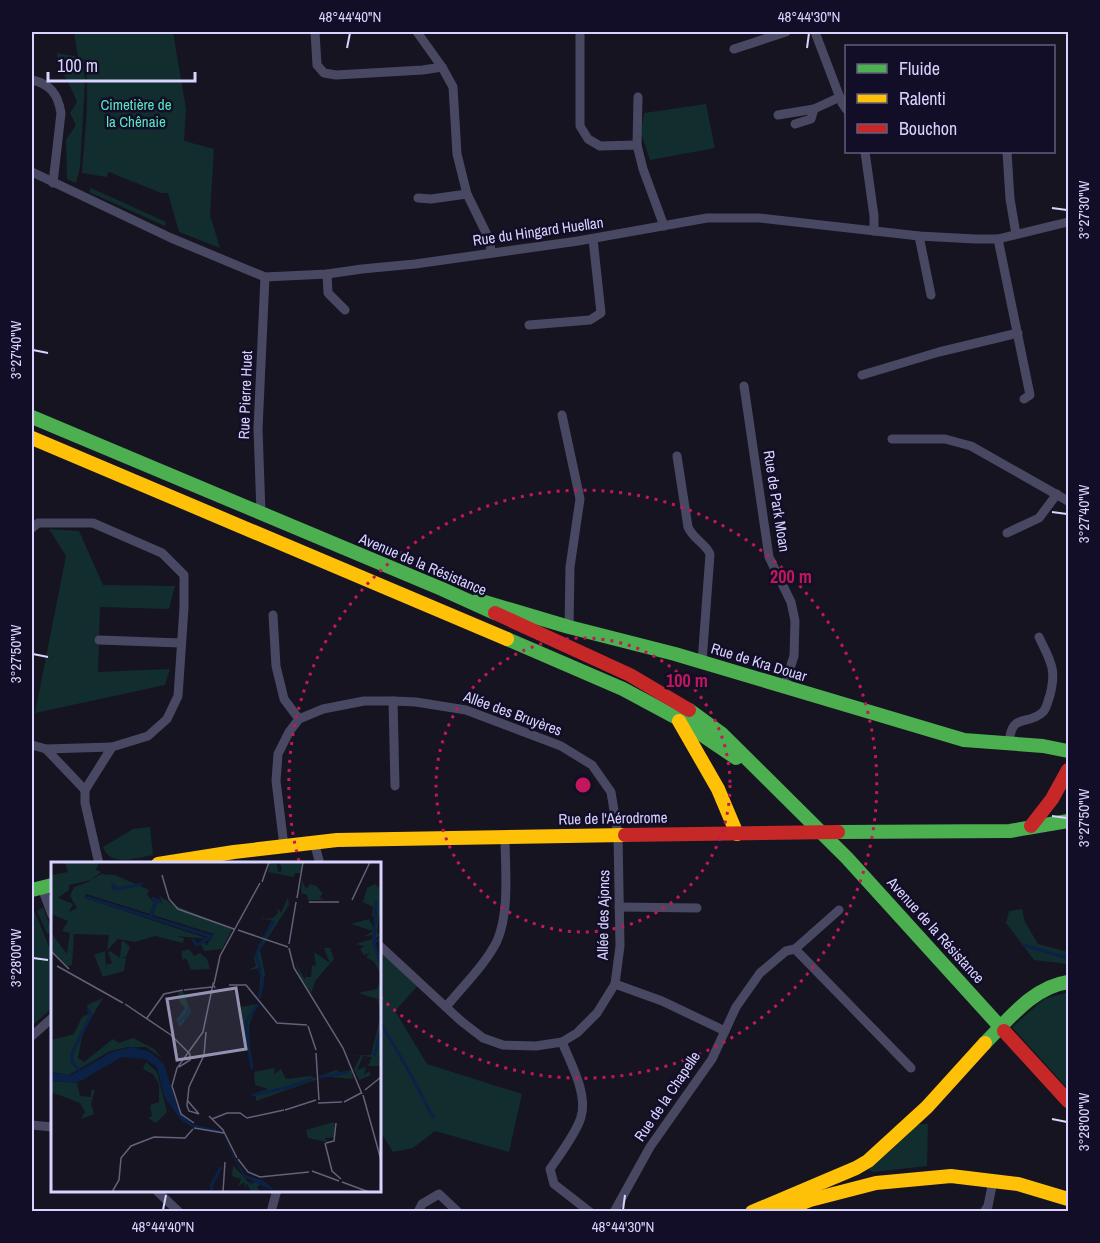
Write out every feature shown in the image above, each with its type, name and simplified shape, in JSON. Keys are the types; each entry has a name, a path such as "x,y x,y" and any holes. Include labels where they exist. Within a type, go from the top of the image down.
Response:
{"main road":[{"name":"Avenue de la Résistance","path":"32,417 442,589 630,675 683,706 722,734 847,858 1068,1101"},
{"name":"Avenue de la Résistance","path":"32,441 435,607 623,689 677,718 775,786"},
{"name":"Rue de Kra Douar","path":"442,589 569,627 702,662 964,740 1045,746 1068,751"},
{"path":"677,718 718,789 737,834"},
{"path":"1031,826 1052,800 1068,770"},
{"name":"Rue de l'Aérodrome","path":"172,862 337,840 505,836 987,832 1010,831 1068,821"},
{"path":"780,1212 870,1173 981,1047 1017,1010 1034,995 1054,984 1068,982"},
{"path":"752,1212 856,1168 870,1173 951,1176 1018,1184 1068,1199"}],"street":[{"path":"315,32 317,64 324,73 336,75 442,67"},
{"path":"417,32 453,87 457,154 466,194 490,241 491,253"},
{"path":"580,32 580,126 588,139 600,146 637,145"},
{"path":"734,50 786,32"},
{"path":"816,32 845,107"},
{"path":"32,80 41,82 52,89 62,113 53,183"},
{"path":"638,97 637,145 643,169 664,226"},
{"path":"778,115 814,109 840,97"},
{"path":"795,124 811,119 814,109"},
{"path":"865,153 874,231"},
{"path":"1006,153 1016,234"},
{"name":"Rue du Hingard Huellan","path":"32,172 171,238 265,277 327,274 491,253 593,239 707,218 760,218 919,236 975,239 998,238 1068,222"},
{"path":"418,198 431,199 466,194"},
{"path":"919,236 931,295"},
{"path":"998,238 1030,395 1024,399"},
{"path":"529,325 590,320 601,313 593,239"},
{"path":"327,274 328,293 345,310"},
{"name":"Rue Pierre Huet","path":"261,513 258,429 265,277"},
{"path":"862,375 939,352 1018,333"},
{"name":"Rue de Park Moan","path":"744,386 769,556 790,602 795,621 794,656 784,687"},
{"path":"562,415 580,499 570,567 569,627"},
{"path":"892,439 945,439 962,443 980,450 1068,501"},
{"path":"678,456 688,527 693,536 704,545 710,554 702,662"},
{"path":"1007,532 1039,518 1057,494"},
{"path":"32,528 38,523 93,523 162,554 184,574 178,696 167,719 148,736 112,747 46,749 32,745"},
{"path":"273,615 276,666 284,699 299,719 289,732 278,754 276,766 284,846"},
{"path":"1009,744 1010,732 1014,725 1041,714 1046,707 1054,673 1039,637"},
{"path":"99,640 181,643"},
{"name":"Allée des Bruyères","path":"299,719 334,707 364,701 416,702 466,710 551,742 592,765 611,792 618,835"},
{"path":"393,701 395,786"},
{"path":"99,862 85,803 85,790 112,747"},
{"path":"46,749 85,790"},
{"name":"Allée des Ajoncs","path":"381,947 483,1038 503,1045 536,1046 562,1042 578,1034 597,1013 615,984 620,946 618,835"},
{"path":"446,1007 488,956 497,940 502,923 506,879 505,836"},
{"path":"314,843 319,862"},
{"path":"42,888 51,912"},
{"path":"619,907 697,908"},
{"name":"Rue de la Chapelle","path":"614,1212 650,1147 712,1059 736,1007 760,973 786,951 795,949 839,910"},
{"path":"795,949 911,1068"},
{"path":"615,984 662,1001 725,1031"},
{"path":"32,1036 51,1019"},
{"path":"562,1042 578,1080 583,1105 581,1119 550,1169 554,1184 590,1212"},
{"path":"32,1125 51,1127"},
{"path":"984,1212 988,1206 993,1181"},
{"path":"157,1192 179,1212"},
{"path":"271,1212 277,1192"},
{"path":"418,1212 422,1204 439,1194 458,1212"}],"green space":[{"name":"Cimetière de la Chênaie","path":"74,32 173,32 186,109 184,141 214,149 210,215 220,248 179,232 168,193 161,193 109,172 106,177 82,173 87,98 83,56 85,81 80,167 76,183 67,179 66,140 76,125 70,113 77,102 57,53 78,57"},
{"path":"706,104 715,148 650,160 641,133 644,113"},
{"path":"91,188 166,222 165,226 89,192"},
{"path":"49,529 79,531 103,585 175,586 169,609 100,607 98,672 170,669 165,685 35,713 66,556"},
{"path":"150,827 153,855 124,860 111,857 106,853 103,847 133,829"},
{"path":"32,905 51,952 51,1009 32,1026"},
{"path":"43,907 51,928 51,932 47,934 37,911"},
{"path":"1022,909 1025,922 1038,944 1068,952 1068,964 1034,960 1006,923 1009,911"},
{"path":"381,946 420,983 395,1011 427,1064 522,1094 509,1152 435,1131 413,1148 393,1152 381,1133"},
{"path":"1068,992 1068,1089 1012,1027 1044,999"},
{"path":"928,1124 927,1166 873,1172 869,1170 916,1125"}],"waterway":[{"path":"1023,945 1068,958"},
{"path":"381,1024 433,1117"}],"traffic: fast":[{"path":"32,417 495,613"},
{"path":"478,600 569,627 675,654 964,740 1043,746 1068,751"},
{"path":"507,639 623,689 677,718 736,758"},
{"path":"689,710 722,734 847,858 1004,1031"},
{"path":"838,832 1010,831 1068,821"},
{"path":"32,890 51,885"},
{"path":"985,1043 1022,1005 1044,990 1068,982"}],"traffic: slow":[{"path":"32,438 507,639"},
{"path":"679,721 718,789 737,834"},
{"path":"171,862 337,840 625,835"},
{"path":"752,1212 868,1161 927,1107 985,1043"},
{"path":"780,1212 810,1200 876,1183 951,1176 1018,1184 1068,1199"}],"traffic: jam":[{"path":"495,613 630,675 689,710"},
{"path":"1031,826 1052,799 1068,770"},
{"path":"625,835 838,832"},
{"path":"1004,1031 1068,1101"}]}
